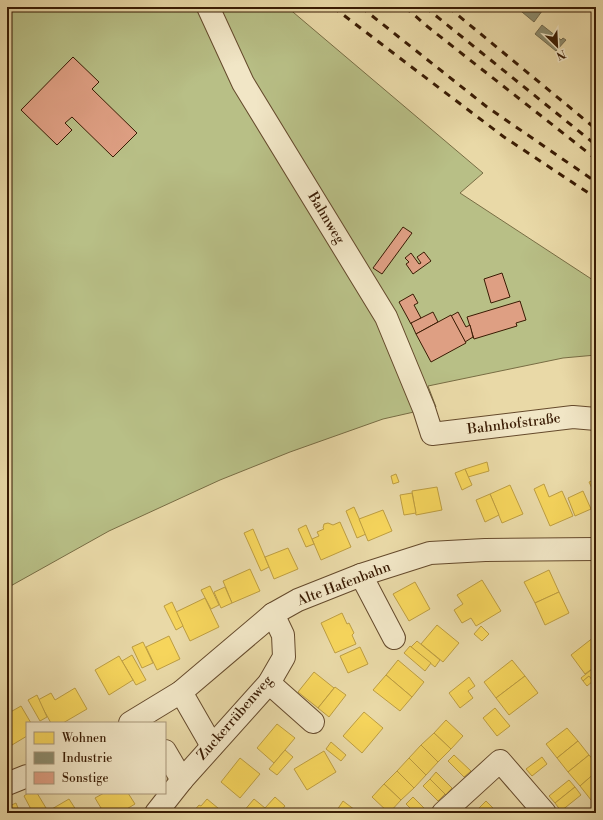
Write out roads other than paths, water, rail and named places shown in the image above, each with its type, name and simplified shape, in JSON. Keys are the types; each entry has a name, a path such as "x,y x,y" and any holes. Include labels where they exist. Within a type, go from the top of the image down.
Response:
{"street":[{"name":"Bahnweg","path":"208,7 242,83 386,317 424,409 432,434"},
{"name":"Bahnhofstraße","path":"432,434 573,416 596,419"},
{"name":"Alte Hafenbahn","path":"141,720 181,692 273,614 298,600 361,575 430,553 485,550 596,548"},
{"path":"361,575 394,638"},
{"name":"Zuckerrübenweg","path":"156,813 182,780 268,683 284,657 284,635 273,614"},
{"path":"268,683 314,722"},
{"path":"181,692 212,746"},
{"path":"166,753 182,780"},
{"path":"443,813 500,761 545,813"},
{"path":"7,784 26,776"}],"railway":[{"path":"333,7 504,137 596,198"},
{"path":"361,7 487,107 596,182"},
{"path":"405,7 428,27 596,159"},
{"path":"425,7 596,145"},
{"path":"448,7 596,129"}]}
